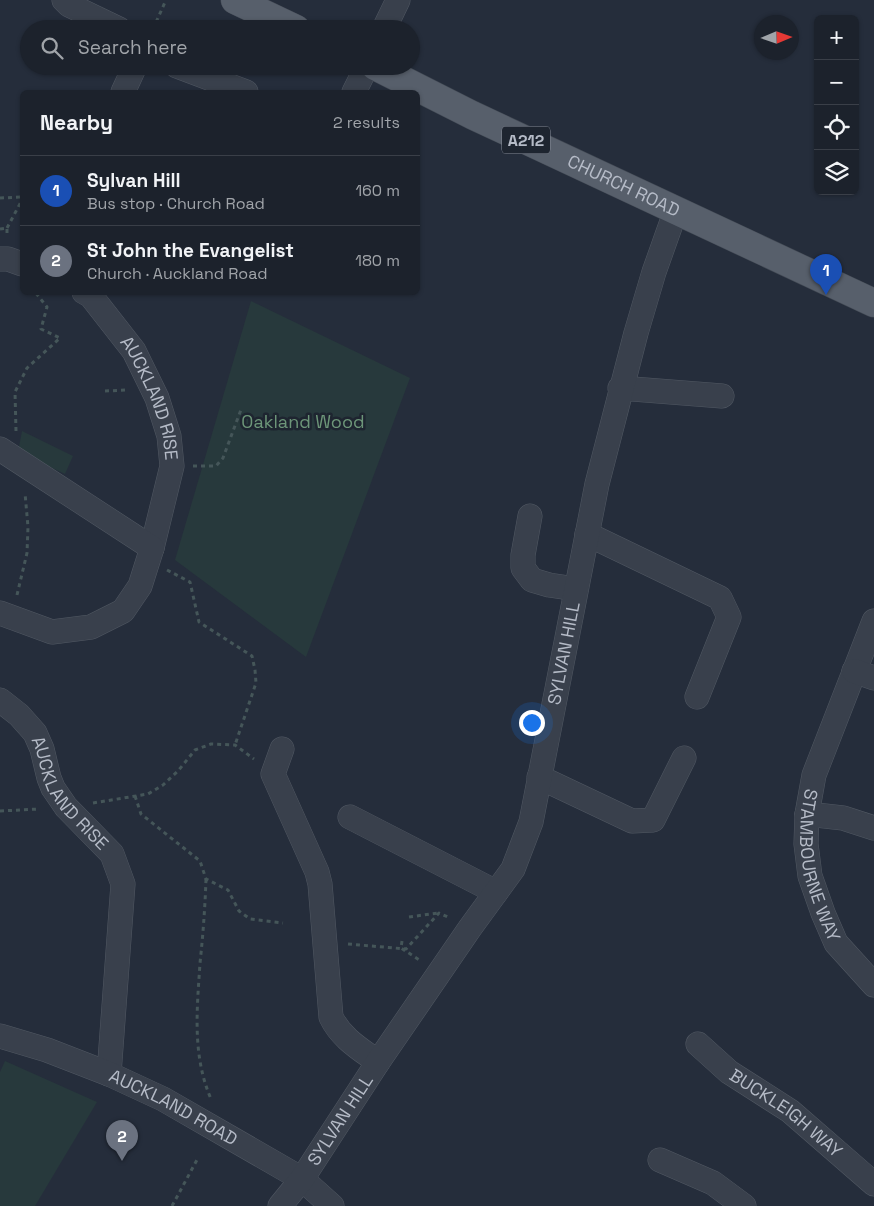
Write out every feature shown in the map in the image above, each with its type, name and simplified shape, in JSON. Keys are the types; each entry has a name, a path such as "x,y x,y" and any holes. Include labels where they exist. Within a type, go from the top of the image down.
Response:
{"main road":[{"path":"235,0 277,20"},
{"name":"CHURCH ROAD","path":"393,75 481,119 874,303"}],"street":[{"path":"64,0 69,5 100,20"},
{"path":"388,20 398,0"},
{"path":"123,90 130,75"},
{"path":"201,75 241,90"},
{"path":"355,90 362,75"},
{"name":"SYLVAN HILL","path":"280,1206 302,1179 378,1062 513,868 531,822 596,484 620,388 654,272 676,210"},
{"path":"0,259 8,259 20,263"},
{"name":"AUCKLAND RISE","path":"0,613 52,632 92,627 123,611 140,586 150,554 172,466 169,436 157,398 134,351 89,295"},
{"path":"620,388 722,396"},
{"path":"0,449 150,554"},
{"path":"530,516 523,555 523,568 532,580 576,589"},
{"path":"587,534 720,598 730,617 697,697"},
{"name":"STAMBOURNE WAY","path":"874,621 864,675 814,775 807,814 806,844 810,876 836,943 874,985"},
{"name":"AUCKLAND RISE","path":"0,700 19,715 36,733 49,778 66,807 112,854 123,884 109,1074"},
{"path":"273,774 282,749"},
{"path":"539,777 632,821 654,820 684,758"},
{"name":"SYLVAN HILL","path":"273,774 317,872 320,884 331,1016 336,1026 347,1039 378,1062"},
{"path":"807,814 843,818 874,828"},
{"path":"350,817 496,892"},
{"name":"AUCKLAND ROAD","path":"0,1036 46,1050 109,1074 163,1099 302,1179 332,1206"},
{"name":"BUCKLEIGH WAY","path":"698,1044 729,1072 790,1111 874,1184"},
{"path":"660,1160 713,1183 744,1206"}],"path":[{"path":"157,20 166,0"},
{"path":"0,198 20,199"},
{"path":"7,228 20,203"},
{"path":"172,466 216,466 223,458 242,407"},
{"path":"150,554 190,582 199,622 252,656 256,683 235,745"},
{"path":"0,810 66,807 148,794 163,785 178,771 195,750 211,744 235,745 273,774"},
{"path":"135,796 141,814 200,861 206,880 196,1042 204,1082 224,1133"},
{"path":"206,880 228,890 239,911 250,919 284,923"},
{"path":"325,942 406,949 439,913"},
{"path":"409,917 439,913 470,928"},
{"path":"401,948 402,941"},
{"path":"401,948 440,972"},
{"path":"172,1206 198,1158"}],"green space":[{"name":"Oakland Wood","path":"251,301 410,378 306,657 175,560"},
{"path":"22,431 73,456 65,474 18,452"},
{"path":"5,1061 97,1102 35,1206 0,1206 0,1072"}],"place":[{"name":"Sylvan Hill","path":"826,295"},
{"name":"St John the Evangelist","path":"122,1161"}]}
